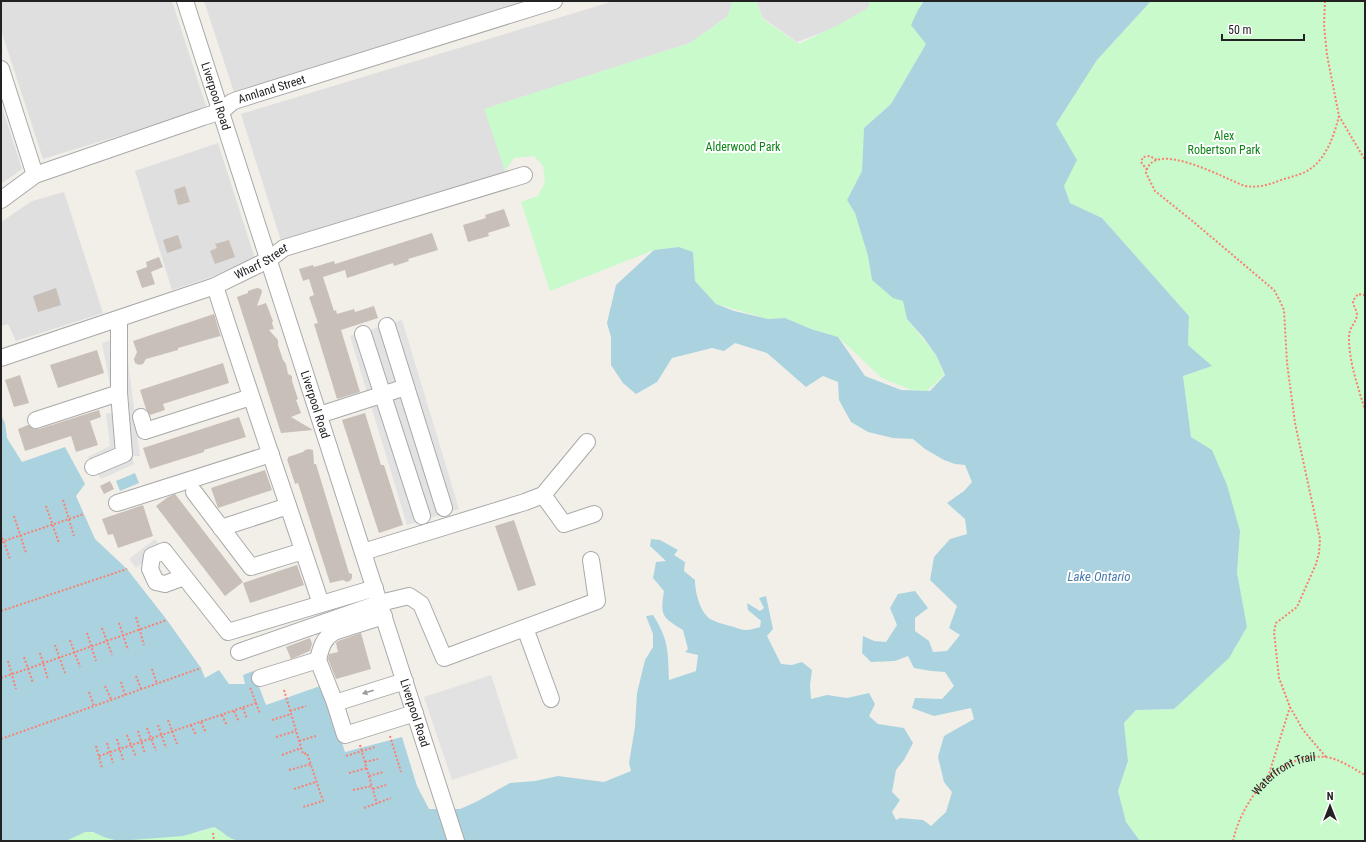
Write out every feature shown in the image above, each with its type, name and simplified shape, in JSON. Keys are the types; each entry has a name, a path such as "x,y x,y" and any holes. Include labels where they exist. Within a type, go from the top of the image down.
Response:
{"street":[{"name":"Liverpool Road","path":"185,1 222,111 268,260 456,841"},
{"name":"Annland Street","path":"1,200 35,175 222,111 232,102 237,100 554,1"},
{"path":"1,69 35,175"},
{"name":"Wharf Street","path":"1,358 215,286 268,260 284,248 524,175"},
{"path":"215,286 321,604"},
{"path":"93,467 124,454 119,393 119,319"},
{"path":"388,326 444,508"},
{"path":"363,334 422,516"},
{"path":"319,416 406,387"},
{"path":"36,420 119,393"},
{"path":"141,418 145,431 251,397"},
{"path":"363,552 525,502 543,495 587,442"},
{"path":"117,503 271,454"},
{"path":"194,492 251,567 303,551"},
{"path":"543,495 564,524 594,514"},
{"path":"222,528 288,506"},
{"path":"415,713 346,736 318,660 320,648 327,636 409,596 421,604 444,658 597,601 591,560"},
{"path":"184,577 228,632 375,588"},
{"path":"239,652 382,609"},
{"path":"525,628 551,699"},
{"path":"254,680 318,660"},
{"path":"334,703 405,680"}],"path":[{"path":"1325,1 1325,40 1339,116 1365,160"},
{"path":"1146,170 1157,160 1174,159 1187,162 1245,186 1256,188 1266,186 1306,172 1315,166 1326,150 1334,134 1339,116"},
{"path":"1157,160 1150,156 1143,157 1141,162 1155,191 1274,290 1284,310 1287,363 1295,423 1320,539 1319,553 1316,564 1297,607 1276,623 1274,628 1279,678 1290,707 1303,730 1326,757"},
{"path":"1365,294 1358,294 1353,301 1357,314 1356,320 1349,329 1349,340 1355,373 1365,410"},
{"path":"63,500 74,536"},
{"path":"46,506 58,543"},
{"path":"2,542 84,514"},
{"path":"14,516 26,553"},
{"path":"1,534 2,542 10,559"},
{"path":"1,611 126,569"},
{"path":"136,617 144,645"},
{"path":"1,678 167,620"},
{"path":"119,623 128,650"},
{"path":"102,628 112,655"},
{"path":"87,633 96,660"},
{"path":"70,640 80,666"},
{"path":"55,645 65,672"},
{"path":"40,653 48,678"},
{"path":"24,657 33,683"},
{"path":"8,661 16,688"},
{"path":"1,739 201,668"},
{"path":"152,669 157,684"},
{"path":"136,676 141,689"},
{"path":"254,680 256,703 260,714"},
{"path":"121,682 126,695"},
{"path":"105,686 111,700"},
{"path":"284,690 303,754 307,754 322,801 303,807"},
{"path":"89,692 94,706"},
{"path":"99,756 256,703"},
{"path":"290,711 306,706"},
{"path":"1267,778 1290,707"},
{"path":"243,708 247,719"},
{"path":"234,711 239,722"},
{"path":"272,720 291,714"},
{"path":"222,715 227,726"},
{"path":"168,720 177,744"},
{"path":"201,722 206,733"},
{"path":"158,725 166,748"},
{"path":"191,725 196,736"},
{"path":"147,728 156,751"},
{"path":"138,731 146,754"},
{"path":"276,737 296,731"},
{"path":"127,735 136,757"},
{"path":"299,741 316,736"},
{"path":"390,736 401,772"},
{"path":"117,739 123,760"},
{"path":"107,743 114,763"},
{"path":"359,744 377,804"},
{"path":"96,746 102,768"},
{"path":"346,756 375,747"},
{"path":"282,755 301,748"},
{"name":"Waterfront Trail","path":"1233,841 1238,821 1254,794 1267,778 1284,767 1304,759 1326,757 1365,774"},
{"path":"365,762 378,759"},
{"path":"289,770 310,764"},
{"path":"349,773 366,768"},
{"path":"369,776 383,772"},
{"path":"294,789 316,782"},
{"path":"354,790 386,785"},
{"path":"364,808 391,798"},
{"path":"214,833 214,841"}],"shaded area":[{"path":"1,1 172,1 207,109 43,159 1,30"},
{"path":"204,1 527,1 235,95"},
{"path":"614,1 733,1 728,16 690,43 485,109 505,171 281,241 241,114"},
{"path":"756,1 870,1 868,8 834,28 797,42 763,18"},
{"path":"1,104 22,169 1,184"},
{"path":"218,143 256,262 172,290 135,171"},
{"path":"64,192 103,313 16,341 8,324 1,326 1,222 32,201"},
{"path":"402,320 459,509 407,525 350,336"},
{"path":"125,336 140,456 132,456 134,464 101,479 88,457 110,446 106,414 115,412 102,343"},
{"path":"155,539 162,548 136,568 129,559"},
{"path":"491,675 518,758 452,780 424,697"}],"green space":[{"name":"Alderwood Park","path":"733,1 756,1 763,19 799,44 842,23 868,8 870,1 924,1 918,10 926,44 891,104 864,128 862,171 847,200 855,213 868,256 872,280 903,301 907,319 936,355 944,375 927,391 911,390 882,378 838,337 811,329 785,318 768,319 716,304 695,281 693,252 679,247 654,250 550,291 521,202 538,196 545,182 543,166 534,156 514,158 505,171 484,109 690,43 728,16"},
{"name":"Alex Robertson Park","path":"1151,1 1365,1 1365,841 1140,841 1126,822 1118,791 1128,761 1124,723 1136,710 1175,709 1241,599 1237,573 1240,531 1212,450 1191,437 1183,376 1211,366 1188,345 1189,316 1102,218 1070,203 1064,186 1056,124 1097,60"},
{"path":"214,827 229,837 240,841 118,841 200,832"},
{"path":"89,832 118,841 66,841 81,833"}],"water":[{"name":"Lake Ontario","path":"924,1 1151,1 1097,60 1056,124 1077,160 1064,186 1070,203 1102,218 1189,316 1188,345 1212,366 1183,376 1191,437 1212,450 1227,485 1240,531 1237,573 1247,627 1229,658 1174,709 1136,710 1124,723 1128,761 1118,791 1126,822 1140,841 240,841 229,837 214,827 183,836 118,841 93,832 85,832 66,841 1,841 1,415 5,423 7,438 22,462 65,447 85,484 76,496 95,539 127,569 167,620 201,668 205,678 219,670 229,684 245,684 243,675 253,671 266,705 323,685 345,752 402,737 417,786 429,809 460,809 510,783 535,781 558,776 604,782 631,771 629,763 635,727 637,693 645,660 653,647 653,634 646,616 653,615 665,639 668,654 669,680 696,671 698,655 685,652 688,649 683,630 667,619 664,615 662,606 664,591 653,578 656,562 666,561 650,546 651,539 660,540 678,550 674,555 685,562 684,571 695,580 697,596 701,608 712,620 738,629 751,630 760,627 761,621 748,610 747,603 760,611 764,608 759,598 766,596 773,629 767,636 781,664 792,665 802,662 812,670 810,685 811,699 827,695 847,698 869,693 875,704 869,716 878,724 904,728 913,743 904,760 896,770 892,792 900,800 892,812 896,820 900,818 923,820 931,826 946,812 952,792 944,782 938,757 944,736 974,719 971,708 934,716 912,708 915,698 942,699 954,686 945,672 914,668 908,656 895,661 871,662 862,653 863,636 874,641 886,642 897,625 890,608 898,594 915,591 928,608 915,618 915,631 929,641 933,652 947,651 960,635 949,628 957,606 930,580 934,557 950,539 967,534 965,519 947,503 964,491 972,482 965,465 955,464 944,460 925,449 913,439 893,438 868,432 851,422 839,400 838,382 823,376 806,387 767,353 735,343 724,351 712,348 672,358 657,382 636,394 623,383 611,365 611,337 607,323 616,285 654,250 679,247 693,252 695,281 716,304 734,311 768,319 785,318 811,329 838,337 865,376 901,390 930,391 945,375 936,355 907,319 903,301 893,298 872,280 868,256 855,213 847,200 862,171 864,128 891,104 926,44 911,25"},
{"path":"135,473 139,483 120,491 116,481"}],"building":[{"path":"185,186 190,202 178,205 174,190"},
{"path":"504,209 510,226 488,233 489,236 468,242 463,225 486,218 485,215"},
{"path":"432,233 438,250 408,259 409,261 394,266 393,263 347,278 345,270 323,277 334,311 336,310 337,314 354,309 355,312 374,306 378,318 341,330 360,392 337,399 314,324 318,323 309,297 314,295 309,279 303,281 299,269 313,265 314,267 334,261 335,264"},
{"path":"178,235 182,248 167,253 163,240"},
{"path":"229,240 235,257 215,264 210,251 217,248 215,244"},
{"path":"159,257 163,267 151,272 155,284 142,288 136,271 147,267 146,262"},
{"path":"56,288 61,305 38,312 33,296"},
{"path":"257,288 261,289 262,292 257,306 266,303 273,321 272,323 274,329 269,330 278,340 278,345 283,360 286,364 288,374 292,376 292,381 298,399 296,400 301,413 291,417 313,430 281,433 237,297"},
{"path":"214,314 221,337 220,336 178,348 178,350 146,359 143,364 139,365 135,363 134,359 137,352 133,341"},
{"path":"97,350 104,373 58,388 50,365"},
{"path":"223,363 229,383 163,404 165,410 150,415 146,409 140,390"},
{"path":"20,375 29,403 14,407 5,380"},
{"path":"99,410 101,417 90,421 98,445 76,452 71,436 25,451 18,429 28,425 34,429 39,429"},
{"path":"365,413 381,465 384,465 403,525 379,533 342,420"},
{"path":"239,417 246,437 150,469 143,448"},
{"path":"309,449 313,450 314,464 316,464 349,573 352,574 351,580 347,582 343,580 330,583 298,483 295,484 287,459 288,457"},
{"path":"265,470 272,490 218,508 211,488"},
{"path":"110,481 114,489 104,494 100,486"},
{"path":"175,494 243,582 225,596 156,506 168,497"},
{"path":"143,505 153,536 118,548 113,534 108,535 102,519"},
{"path":"514,520 536,585 518,591 495,526"},
{"path":"297,565 304,585 250,603 243,583"},
{"path":"361,633 371,669 336,679 328,659 329,654 338,652 336,643 338,641"},
{"path":"310,638 312,644 310,651 291,659 286,647"}]}
